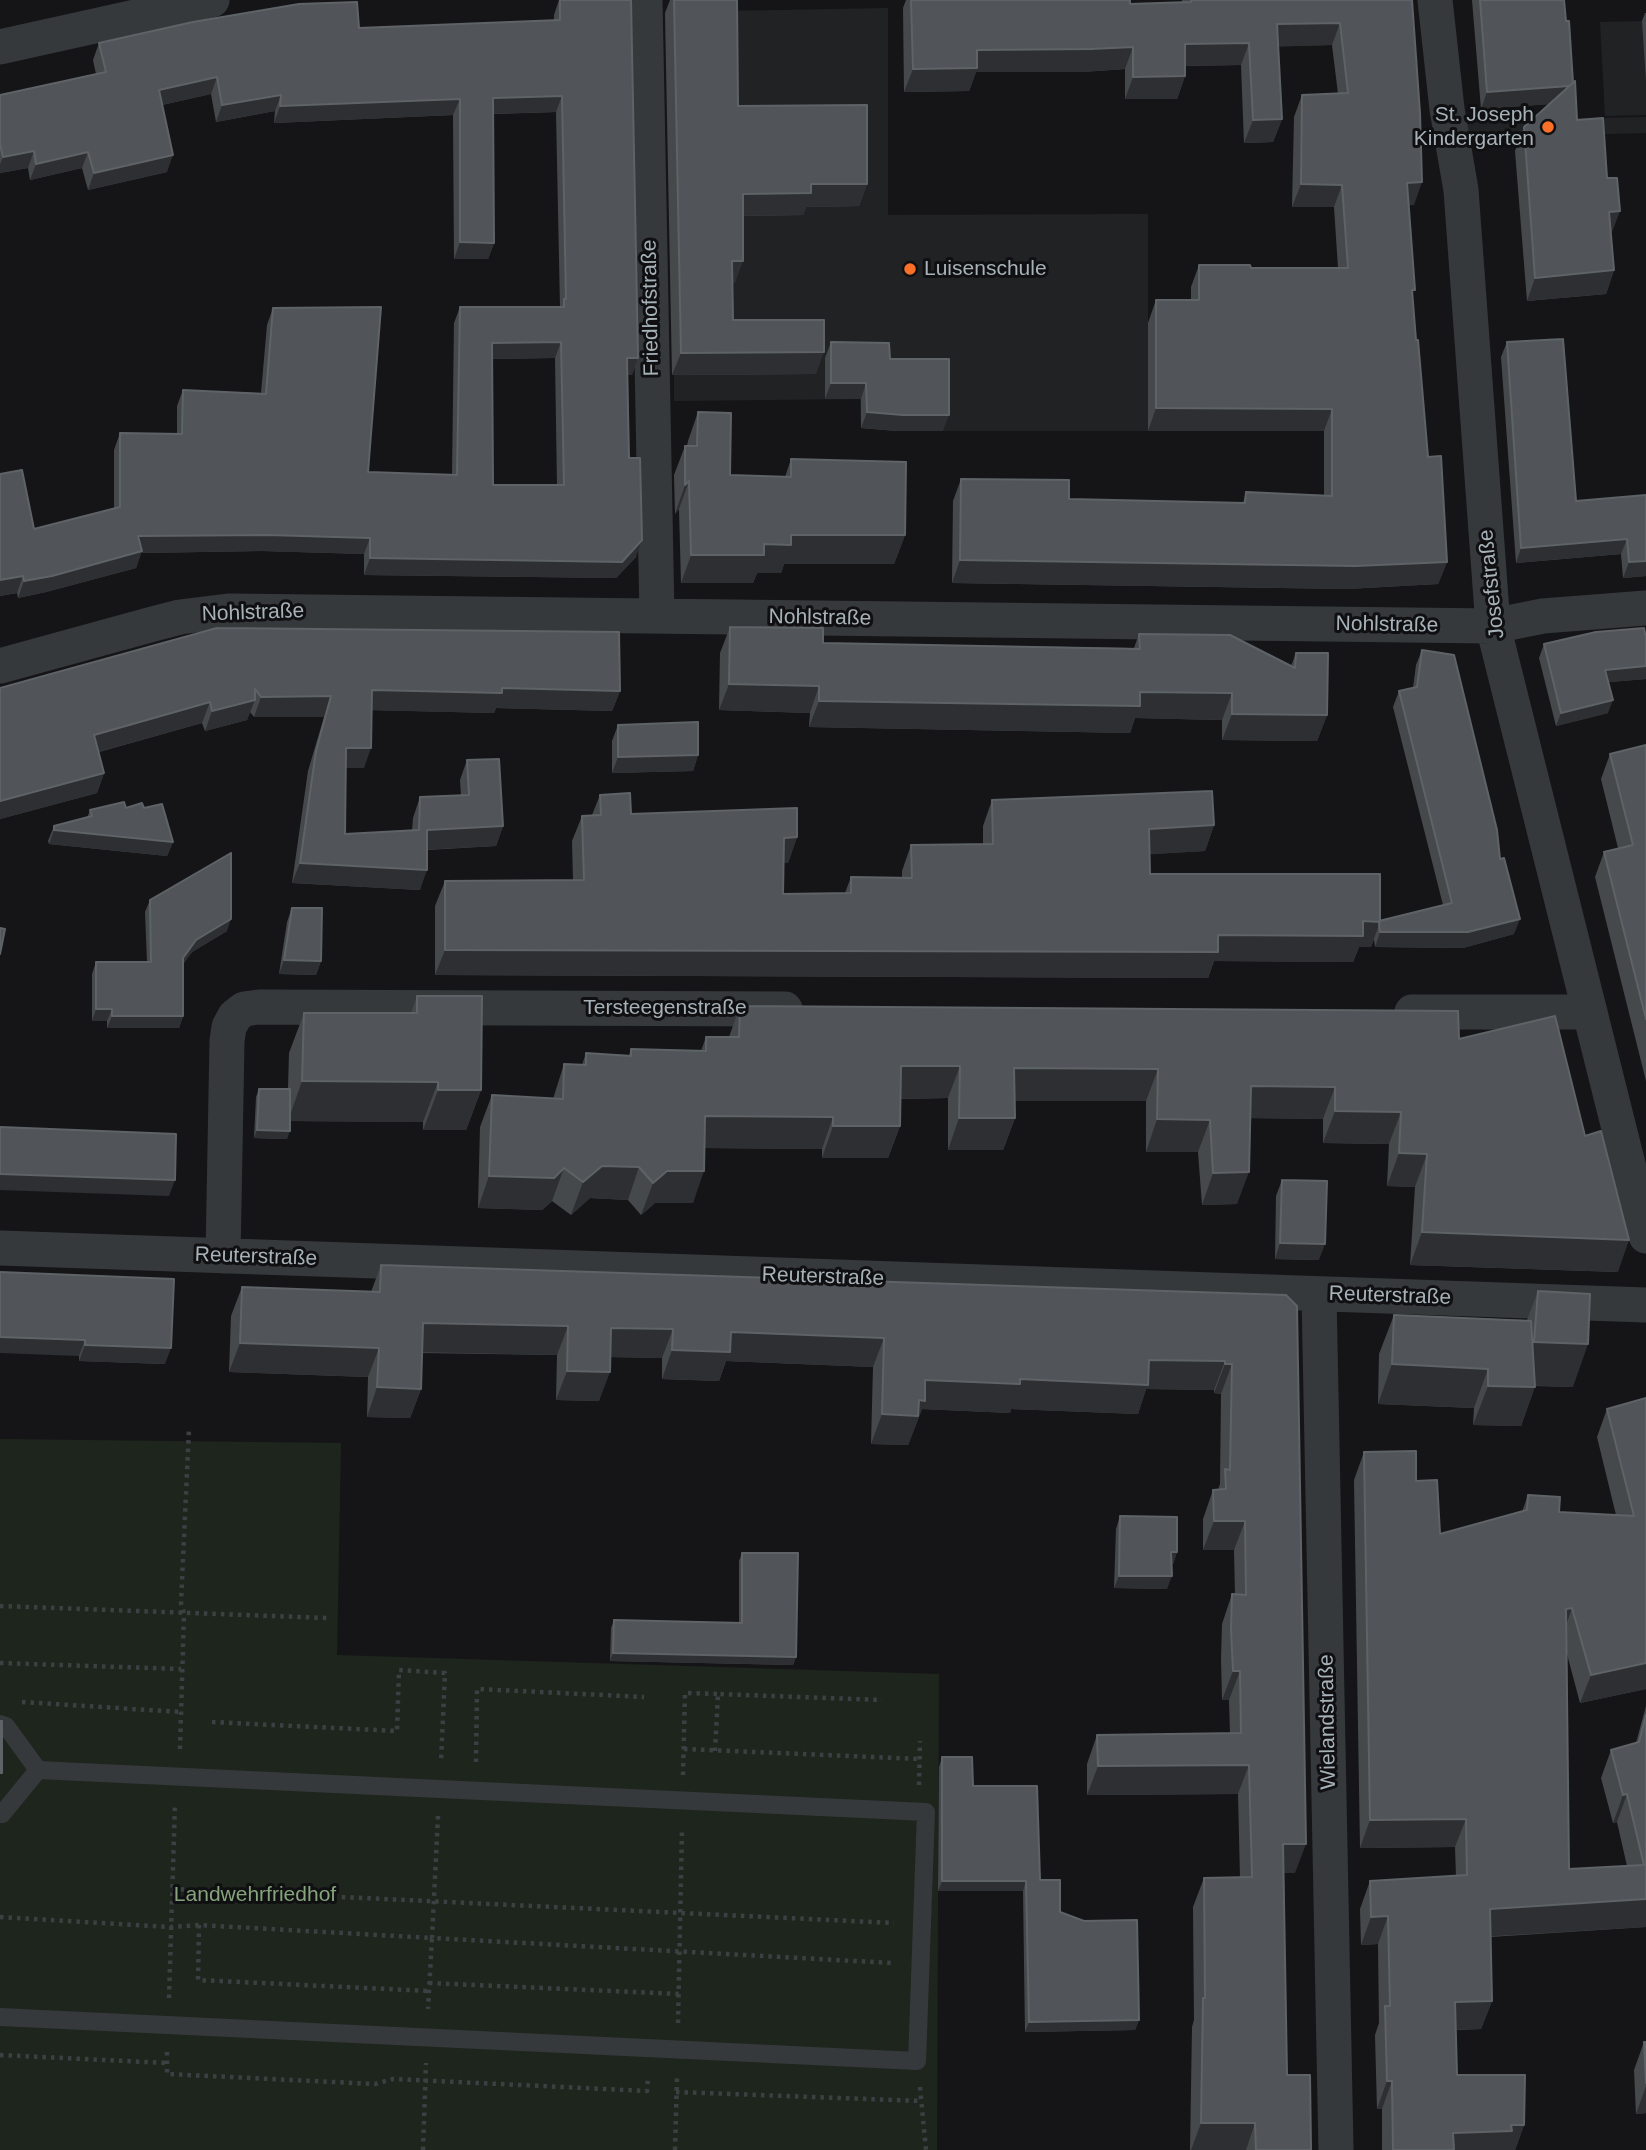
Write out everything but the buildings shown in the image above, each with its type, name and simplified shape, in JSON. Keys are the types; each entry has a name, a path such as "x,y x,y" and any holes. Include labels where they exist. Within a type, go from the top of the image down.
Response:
{"street":[{"path":"0,47 212,0"},
{"name":"Friedhofstraße","path":"645,0 657,616"},
{"name":"Josefstraße","path":"1435,0 1447,109 1461,190 1493,626 1646,1236"},
{"name":"Nohlstraße","path":"0,666 180,617 228,611 1493,626 1543,616 1646,608"},
{"name":"Tersteegenstraße","path":"223,1256 227,1041 229,1027 235,1016 244,1009 814,1009"},
{"path":"1382,1012 1590,1013"},
{"name":"Reuterstraße","path":"0,1248 1646,1305"},
{"name":"Wielandstraße","path":"1319,1294 1336,2150"}],"lane":[{"path":"0,1724 6,1726 38,1770"},
{"path":"0,2017 917,2061 926,1812 38,1770"},
{"path":"0,1814 38,1770"}],"path":[{"path":"0,1606 327,1618"},
{"path":"0,1663 181,1669"},
{"path":"476,1791 477,1689 645,1697"},
{"path":"675,2150 685,1693 882,1700"},
{"path":"715,1751 718,1694"},
{"path":"14,1702 181,1712"},
{"path":"919,1741 919,1800 926,1812"},
{"path":"684,1749 920,1759"},
{"path":"172,1889 923,1924"},
{"path":"0,1917 171,1927 199,1925 922,1965"},
{"path":"199,1925 198,1980 429,1991"},
{"path":"423,2150 432,1938"},
{"path":"429,1983 679,1994"},
{"path":"167,2074 375,2084 393,2079 425,2080 647,2091 649,2049"},
{"path":"0,2055 167,2063"},
{"path":"917,2061 926,2150"},
{"path":"677,2092 922,2101"}],"shaded area":[{"name":"Luisenschule","path":"888,8 888,215 1148,214 1148,431 943,431 861,428 860,399 674,401 674,375 728,11"},
{"path":"1646,21 1646,115 1605,116 1600,22"},
{"name":"St. Joseph Kindergarten","path":"1646,117 1646,133 1451,138 1449,121"}],"green space":[{"name":"Landwehrfriedhof","path":"0,1439 341,1443 337,1655 939,1674 937,2150 0,2150"}],"place":[{"name":"St. Joseph Kindergarten","path":"1548,127"},
{"name":"Luisenschule","path":"910,269"}]}
